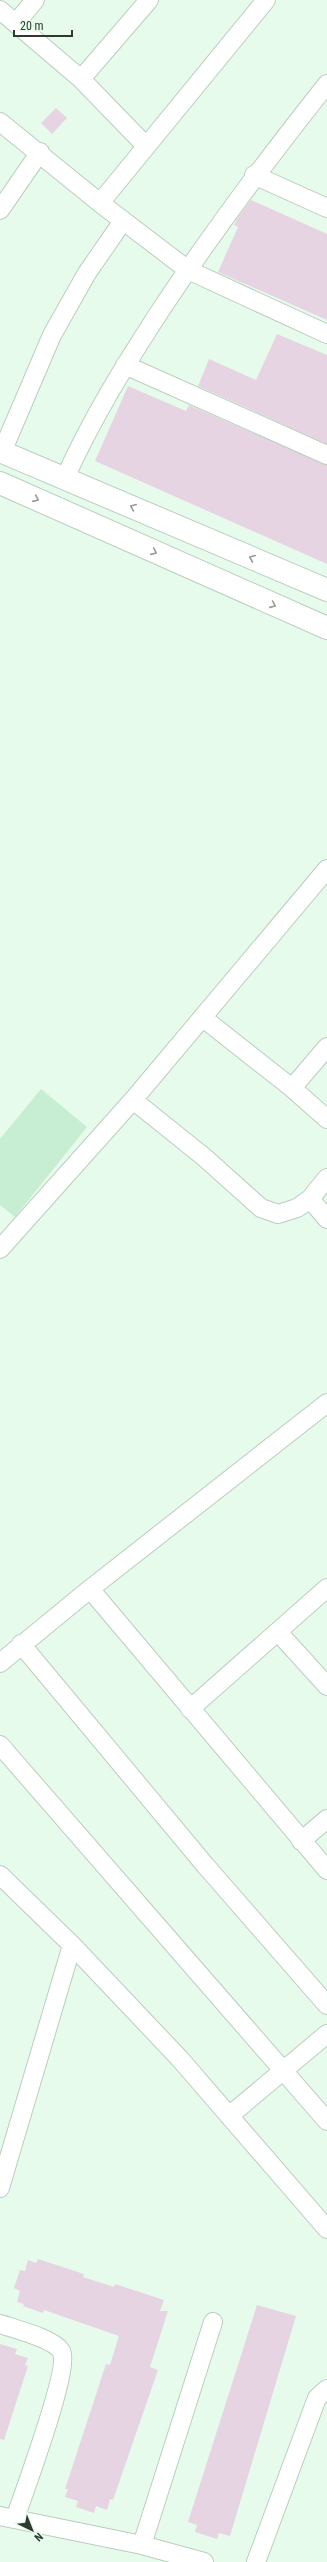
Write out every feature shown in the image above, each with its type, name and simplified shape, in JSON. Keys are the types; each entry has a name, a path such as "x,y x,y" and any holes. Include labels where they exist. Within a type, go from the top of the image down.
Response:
{"main road":[{"path":"1,452 327,590"},
{"path":"0,483 327,628"}],"street":[{"path":"16,23 35,0"},
{"path":"81,79 149,0"},
{"path":"100,203 266,0"},
{"path":"0,10 81,79 146,146"},
{"path":"65,478 93,417 125,365 188,270 254,175 327,84"},
{"path":"0,122 40,152 100,203 188,270 327,334"},
{"path":"0,210 40,152"},
{"path":"254,175 327,208"},
{"path":"1,452 52,335 87,273 123,221"},
{"path":"125,365 327,455"},
{"path":"0,1249 133,1100 327,869"},
{"path":"203,1018 292,1088 327,1119"},
{"path":"292,1088 327,1047"},
{"path":"133,1100 204,1157 262,1208 278,1214 297,1208 310,1198 327,1178"},
{"path":"310,1198 327,1219"},
{"path":"0,1663 90,1588 324,1412"},
{"path":"90,1588 190,1709 327,1870"},
{"path":"190,1709 327,1588"},
{"path":"278,1632 327,1686"},
{"path":"21,1644 200,1858 327,2005"},
{"path":"0,1745 327,2121"},
{"path":"301,1841 327,1819"},
{"path":"0,1875 72,1945 180,2059 327,2229"},
{"path":"0,2188 72,1945"},
{"path":"229,2116 327,2034"},
{"path":"142,2545 213,2322"},
{"path":"0,2324 40,2338 60,2349 62,2354 61,2376 51,2409 8,2517 142,2545 204,2562"},
{"path":"256,2562 317,2398 327,2389"}],"green space":[{"path":"41,1089 87,1127 15,1217 0,1205 0,1139"}],"building":[{"path":"56,108 67,118 52,134 41,123"},
{"path":"251,200 327,234 327,320 218,272 238,227 234,225"},
{"path":"277,334 327,355 327,444 198,386 209,359 256,380"},
{"path":"128,386 186,411 189,405 327,465 327,564 95,461"},
{"path":"38,2259 84,2274 83,2277 114,2287 115,2284 164,2300 160,2311 168,2311 150,2367 158,2370 113,2500 110,2499 107,2510 96,2506 94,2513 76,2507 78,2501 65,2497 68,2489 65,2489 106,2364 110,2365 119,2336 44,2310 43,2313 23,2306 24,2304 17,2302 20,2291 14,2288 20,2270 25,2271 28,2260 36,2263"},
{"path":"257,2305 296,2316 230,2536 219,2533 217,2539 195,2532 197,2525 188,2522"},
{"path":"0,2344 17,2349 15,2354 28,2358 25,2365 28,2366 4,2440 0,2439"}]}
